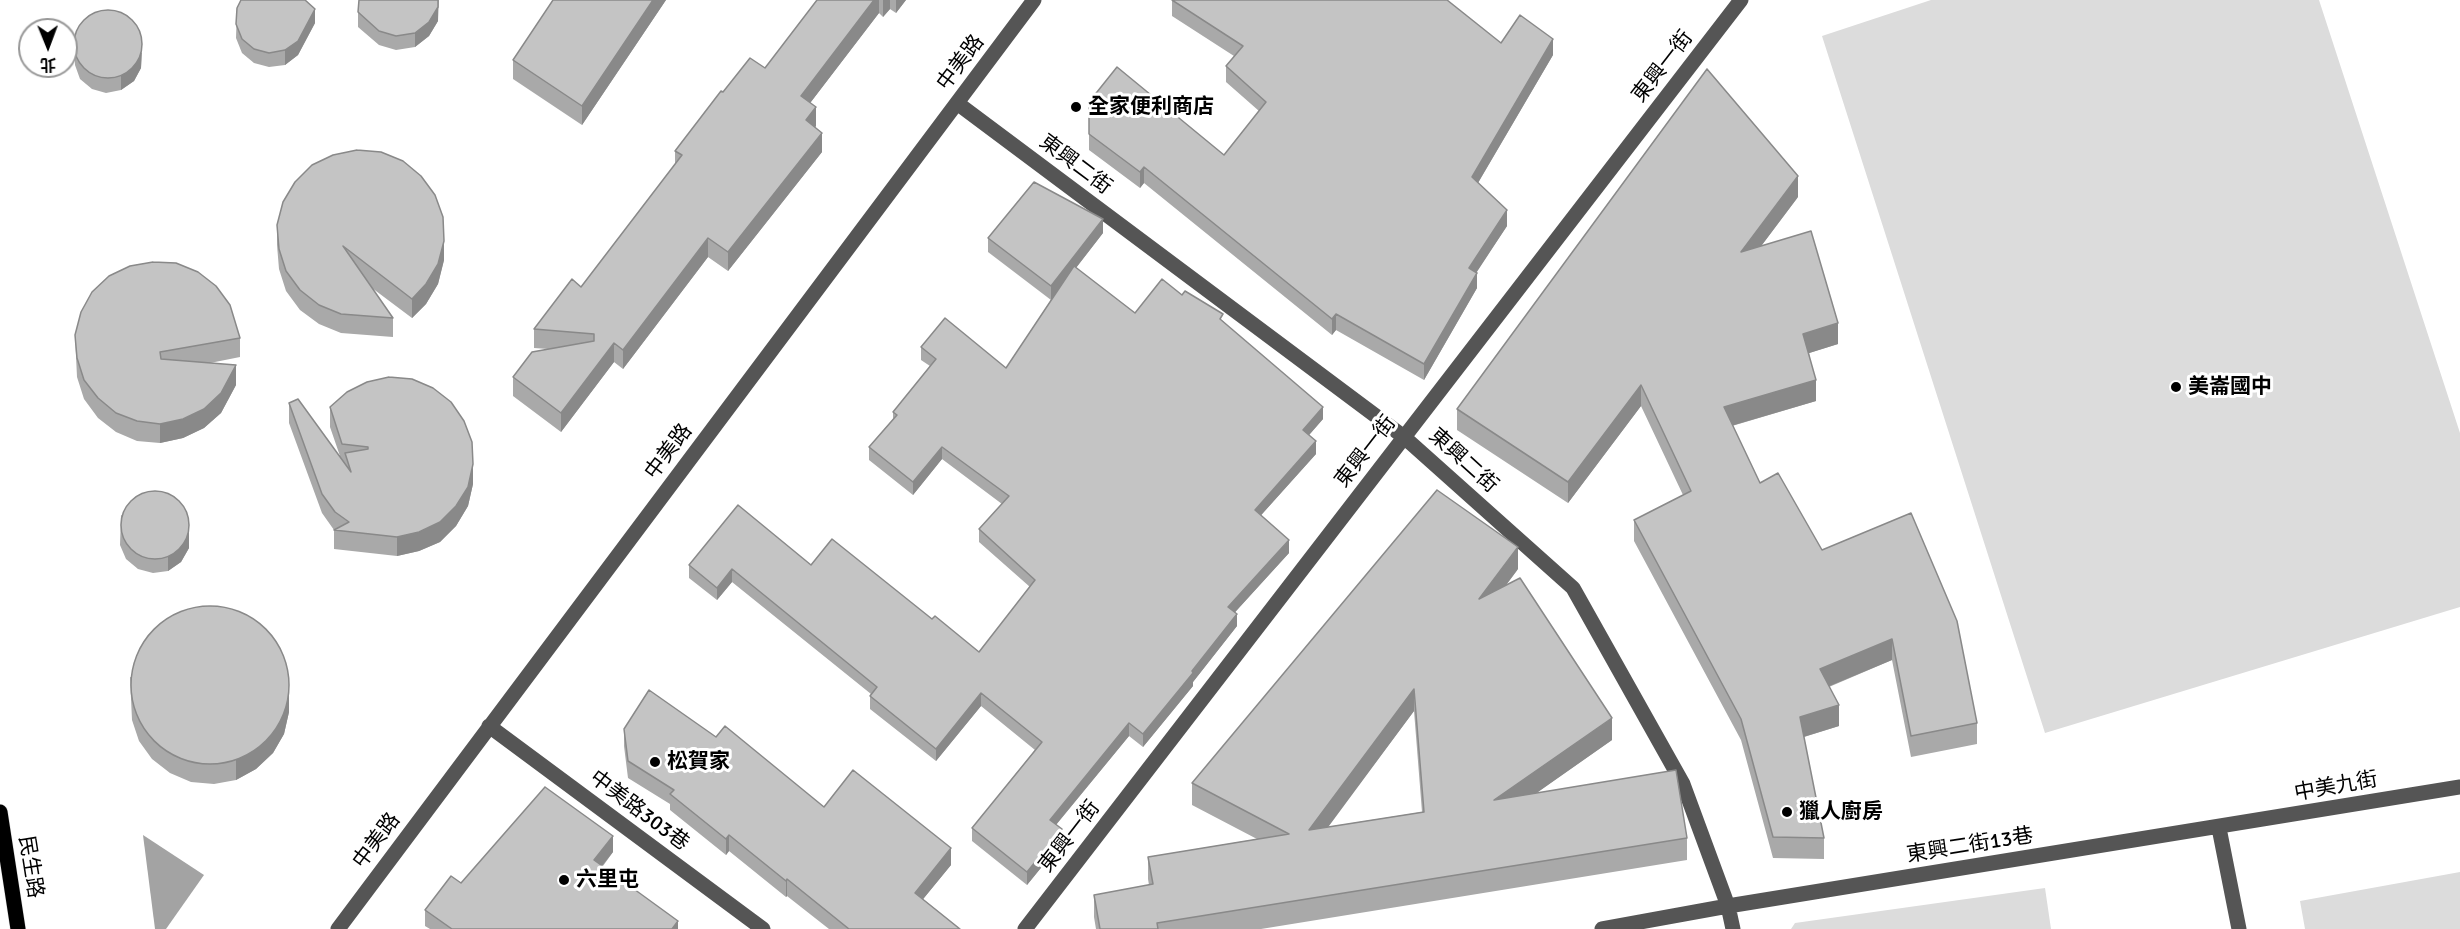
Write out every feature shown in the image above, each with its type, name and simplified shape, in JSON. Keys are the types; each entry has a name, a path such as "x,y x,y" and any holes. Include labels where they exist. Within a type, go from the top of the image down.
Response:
{"main road":[{"name":"民生路","path":"0,812 18,929"}],"street":[{"name":"中美路","path":"338,929 1034,0"},
{"name":"東興一街","path":"1025,929 1741,0"},
{"name":"東興二街","path":"957,103 1404,437 1573,588 1683,784 1728,906 1733,929"},
{"name":"中美路303巷","path":"489,726 763,929"},
{"name":"中美九街","path":"2219,828 2460,787"},
{"name":"東興二街13巷","path":"1602,929 1728,906 2219,828"},
{"path":"2219,828 2239,929"}],"shaded area":[{"name":"美崙國中","path":"1931,0 2319,0 2460,433 2460,607 2045,733 1822,36"},
{"path":"143,835 204,875 166,929 155,929"},
{"path":"2460,872 2460,929 2305,929 2300,901"},
{"path":"2045,888 2051,929 1791,929 1795,923"}],"building":[{"path":"241,0 305,0 315,9 298,41 285,50 269,53 254,49 242,39 236,24 237,8"},
{"path":"359,0 438,0 438,7 429,22 415,33 396,36 379,31 358,12"},
{"path":"553,0 653,0 582,106 513,60"},
{"path":"817,0 874,0 801,96 816,107 806,120 822,133 728,252 708,238 623,350 614,343 561,413 513,377 532,352 594,341 594,334 534,329 572,279 581,287 682,155 675,151 721,91 723,92 750,58 765,68"},
{"path":"1172,0 1447,0 1501,43 1520,15 1553,39 1472,177 1507,210 1469,268 1477,273 1424,364 1336,314 1332,319 1144,167 1140,172 1089,134 1089,102 1117,67 1224,155 1266,102 1226,66 1243,46"},
{"path":"108,10 127,16 136,25 141,37 141,51 136,63 121,75 108,78 95,75 84,68 78,59 78,29 84,20 95,13"},
{"path":"1707,69 1798,176 1741,252 1811,231 1838,323 1803,334 1816,380 1724,407 1760,483 1778,473 1822,550 1911,513 1957,621 1977,723 1911,736 1892,639 1820,669 1839,705 1800,717 1824,838 1773,837 1741,719 1634,520 1691,491 1641,385 1568,482 1457,409"},
{"path":"357,150 381,152 403,161 421,176 435,195 443,217 444,241 438,264 426,284 412,299 343,246 393,318 341,314 319,305 300,290 286,271 279,249 277,225 283,202 295,182 312,165 333,155"},
{"path":"1034,182 1103,219 1051,286 988,238"},
{"path":"153,262 176,263 198,272 216,286 230,305 240,338 160,352 161,359 236,365 221,393 204,409 183,419 160,424 137,421 116,413 98,398 84,380 77,358 75,335 81,312 92,292 109,276 130,266"},
{"path":"1074,266 1135,313 1162,279 1182,295 1185,291 1223,314 1220,319 1323,407 1303,430 1316,441 1255,510 1289,540 1228,607 1237,614 1143,734 1129,723 1050,820 1062,829 1027,872 972,828 1042,742 981,693 936,749 870,696 877,687 732,569 717,588 689,565 738,505 811,565 832,539 932,619 935,616 979,652 1035,580 979,529 1009,496 942,447 913,482 869,447 897,415 893,412 936,359 921,347 945,318 1006,368"},
{"path":"389,377 412,379 433,388 451,402 464,421 472,442 473,464 468,487 456,506 440,522 419,532 397,537 334,530 349,522 335,512 322,494 289,403 298,399 351,472 345,453 368,449 368,447 342,444 330,407 347,392 367,382"},
{"path":"1437,490 1518,547 1479,599 1520,578 1612,718 1494,800 1676,770 1687,838 1157,923 1158,929 1100,929 1094,895 1153,884 1148,857 1289,834 1192,783","holes":["1414,689 1424,812 1309,830"]},
{"path":"162,491 174,497 183,506 189,518 187,538 179,549 162,559 148,559 131,549 123,538 121,518 131,501 142,493"},
{"path":"210,606 225,607 240,612 254,619 266,629 276,641 283,655 288,670 288,700 283,715 276,729 266,741 254,751 240,758 225,763 210,764 195,763 180,758 166,751 154,741 144,729 137,715 132,700 131,685 132,670 137,655 144,641 154,629 166,619 180,612 195,607"},
{"path":"649,690 716,737 725,726 824,807 853,770 951,848 915,893 960,929 849,929 729,835 726,839 670,794 674,790 628,761 624,729"},
{"path":"545,787 613,836 594,860 678,921 672,929 452,929 425,910 451,876 461,883"}],"place":[{"name":"全家便利商店","path":"1076,107"},
{"name":"美崙國中","path":"2176,387"},
{"name":"松賀家","path":"655,762"},
{"name":"獵人廚房","path":"1787,812"},
{"name":"六里屯","path":"564,880"}]}
